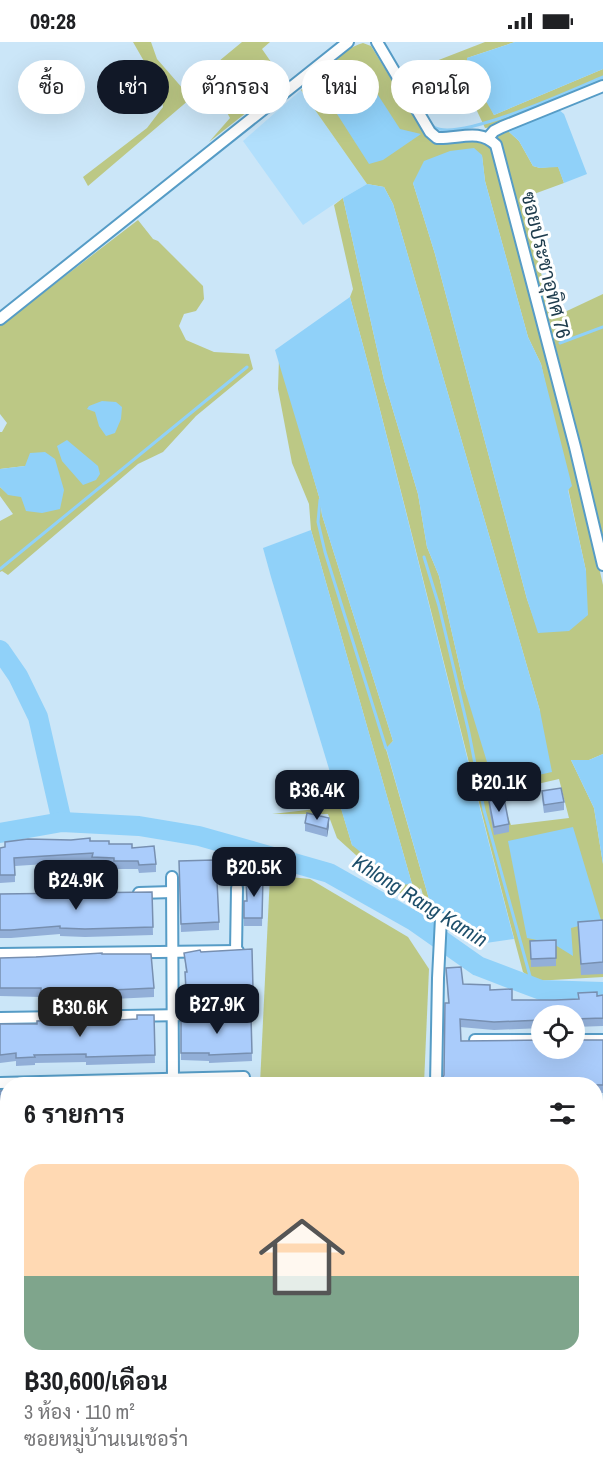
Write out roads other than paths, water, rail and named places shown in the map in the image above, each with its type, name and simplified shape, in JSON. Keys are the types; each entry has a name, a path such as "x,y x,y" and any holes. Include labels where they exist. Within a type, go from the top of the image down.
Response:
{"street":[{"path":"0,319 348,42"},
{"path":"377,42 430,132 437,138 474,135 488,138 502,127 603,86"},
{"name":"ซอยประชาอุทิศ 76","path":"488,138 496,145 603,565"},
{"path":"172,877 173,1077"},
{"path":"236,951 237,888"},
{"path":"126,893 172,892"},
{"path":"436,1077 441,918"},
{"path":"0,954 250,951"},
{"path":"0,1017 247,1014"},
{"path":"475,1040 531,1040"},
{"path":"585,1040 603,1040"}],"waterway":[{"path":"425,114 434,127 447,130 466,128 517,112 603,77"},
{"path":"560,343 603,327"},
{"path":"0,569 247,367"},
{"path":"320,500 318,522 325,552 386,748"},
{"path":"424,557 439,606 469,733 484,810 533,987"},
{"path":"0,650 18,676 38,717 62,822"},
{"name":"Khlong Rang Kamin","path":"0,833 62,822 139,826 199,836 329,873 414,921 478,966 541,990 603,992"}]}
